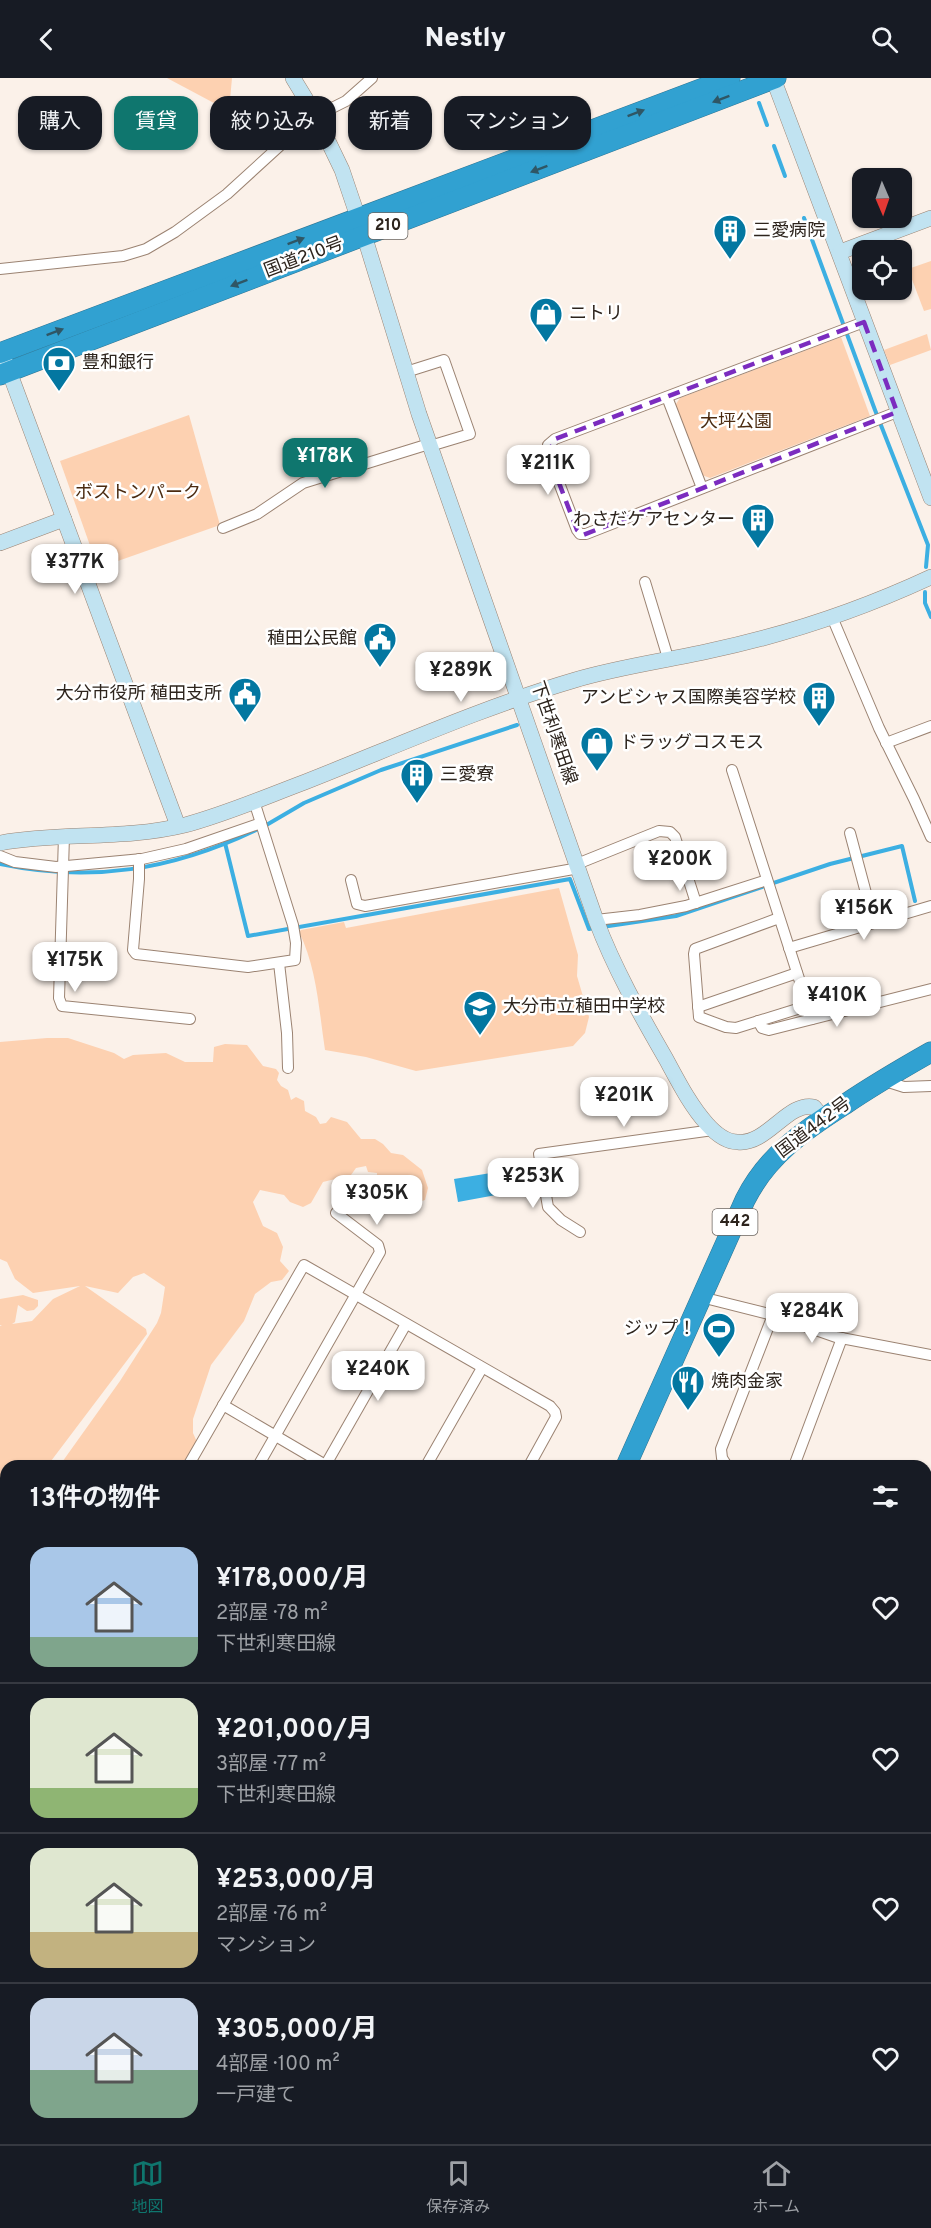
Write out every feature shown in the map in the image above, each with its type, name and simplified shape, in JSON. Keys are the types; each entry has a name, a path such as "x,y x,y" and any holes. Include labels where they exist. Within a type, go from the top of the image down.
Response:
{"highway":[{"name":"国道210号","path":"5,373 361,226 730,78"},
{"name":"国道210号","path":"1,352 774,78"},
{"name":"国道442号","path":"629,1460 745,1200 762,1172 786,1145 823,1118 931,1052"}],"street":[{"name":"下世利寒田線","path":"293,78 304,96"},
{"path":"336,106 346,101 372,78"},
{"path":"774,78 840,252 859,324 892,414 931,498"},
{"path":"0,268 123,256 146,249 176,232 219,201 277,150"},
{"name":"下世利寒田線","path":"333,150 361,226 430,445 596,920 618,970 657,1043 684,1091 712,1130"},
{"path":"840,252 931,218"},
{"path":"859,324 555,439 548,445 548,454 577,530 580,534 586,534 892,414"},
{"path":"1,352 5,373 62,514 178,826"},
{"path":"222,528 257,514 303,483 470,434 444,360 406,372"},
{"path":"667,397 702,488"},
{"path":"0,532 62,514"},
{"path":"0,543 62,514"},
{"path":"1,844 63,836 140,832 178,826 254,801 520,698 613,669 709,651 832,617 880,600 931,577"},
{"path":"645,582 668,658"},
{"path":"832,617 886,743 931,837"},
{"path":"886,743 931,726"},
{"path":"732,770 812,1019"},
{"path":"139,859 133,950 136,954 248,967 296,959 293,927 254,801"},
{"path":"1,844 27,864 62,871 186,849 261,823"},
{"path":"351,880 357,904 365,906 578,866 659,831 670,832 675,837 696,903"},
{"path":"850,833 874,923"},
{"path":"63,836 59,998 62,1006 190,1019"},
{"path":"596,920 640,915 696,903 767,880"},
{"path":"789,948 931,906"},
{"path":"779,918 695,949 700,1018 736,1028 807,1006"},
{"path":"279,963 287,1033 288,1068"},
{"path":"698,1007 797,973"},
{"path":"758,1021 762,1028 769,1030 931,989"},
{"path":"882,1080 904,1087 931,1086"},
{"path":"580,1232 548,1208 538,1154 712,1130 731,1141 745,1142 758,1138 805,1106 814,1107 823,1118"},
{"path":"261,1460 381,1249 336,1213"},
{"path":"191,1460 304,1265 550,1406 555,1412 554,1423 532,1460"},
{"path":"701,1297 773,1315 842,1338 931,1355"},
{"path":"723,1460 721,1449 773,1315"},
{"path":"329,1460 406,1324"},
{"path":"796,1460 842,1338"},
{"path":"429,1460 482,1368"},
{"path":"223,1405 318,1460"}],"highlighted area":[{"path":"864,322 897,412 583,535 577,530 548,454 555,439"}],"green space":[{"path":"167,78 232,78 230,96 210,96 210,101"},
{"path":"931,261 931,309 924,311 912,280 912,268"},
{"path":"927,334 931,350 890,365 884,350"},
{"name":"大坪公園","path":"841,337 870,416 710,478 699,474 674,407 680,398"},
{"name":"ボストンパーク","path":"189,415 220,525 98,568 60,461"},
{"path":"559,888 578,955 577,976 589,1017 585,1033 573,1046 416,1071 366,1057 325,1050 314,975 299,932 301,930 344,922 346,928"},
{"path":"68,1038 114,1053 124,1059 133,1055 166,1053 185,1062 213,1062 214,1047 225,1044 247,1045 263,1066 276,1069 279,1073 277,1080 288,1090 291,1100 296,1097 304,1101 305,1111 316,1117 320,1124 326,1123 331,1117 347,1122 361,1139 375,1139 391,1153 403,1155 422,1170 428,1188 425,1200 414,1202 387,1196 377,1185 377,1173 368,1172 366,1166 356,1168 351,1175 323,1182 311,1203 303,1207 290,1202 284,1195 260,1190 253,1202 263,1226 277,1233 283,1247 280,1261 289,1271 282,1280 271,1282 255,1294 244,1321 211,1365 193,1419 193,1433 201,1451 198,1460 64,1460 120,1381 157,1323 165,1287 144,1273 133,1277 118,1293 85,1286 146,1329 147,1334 52,1460 0,1460 0,1326 2,1325 0,1325 0,1299 23,1295 38,1300 38,1306 34,1310 27,1311 18,1305 15,1322 12,1324 32,1321 53,1299 80,1286 33,1293 15,1279 7,1262 0,1259 0,1042"}],"water":[{"path":"503,1171 507,1193 458,1202 454,1179"}],"waterway":[{"path":"759,103 767,125"},
{"path":"774,146 785,176"},
{"path":"804,218 928,545 926,567"},
{"path":"925,592 925,603 931,617"},
{"path":"263,827 304,803 381,770 517,725"},
{"path":"0,864 34,870 67,872 131,869 193,855 256,830"},
{"path":"225,843 248,936 570,879 589,929 594,928"},
{"path":"602,927 676,916 830,864 902,846 915,901"}],"place":[{"name":"三愛病院","path":"730,260"},
{"name":"ニトリ","path":"546,343"},
{"name":"豊和銀行","path":"59,392"},
{"name":"わさだケアセンター","path":"758,549"},
{"name":"稙田公民館","path":"380,668"},
{"name":"大分市役所 稙田支所","path":"245,723"},
{"name":"アンビシャス国際美容学校","path":"819,727"},
{"name":"ドラッグコスモス","path":"597,772"},
{"name":"三愛寮","path":"417,804"},
{"name":"大分市立稙田中学校","path":"480,1036"},
{"name":"ジップ！","path":"719,1358"},
{"name":"焼肉金家","path":"688,1411"}]}
